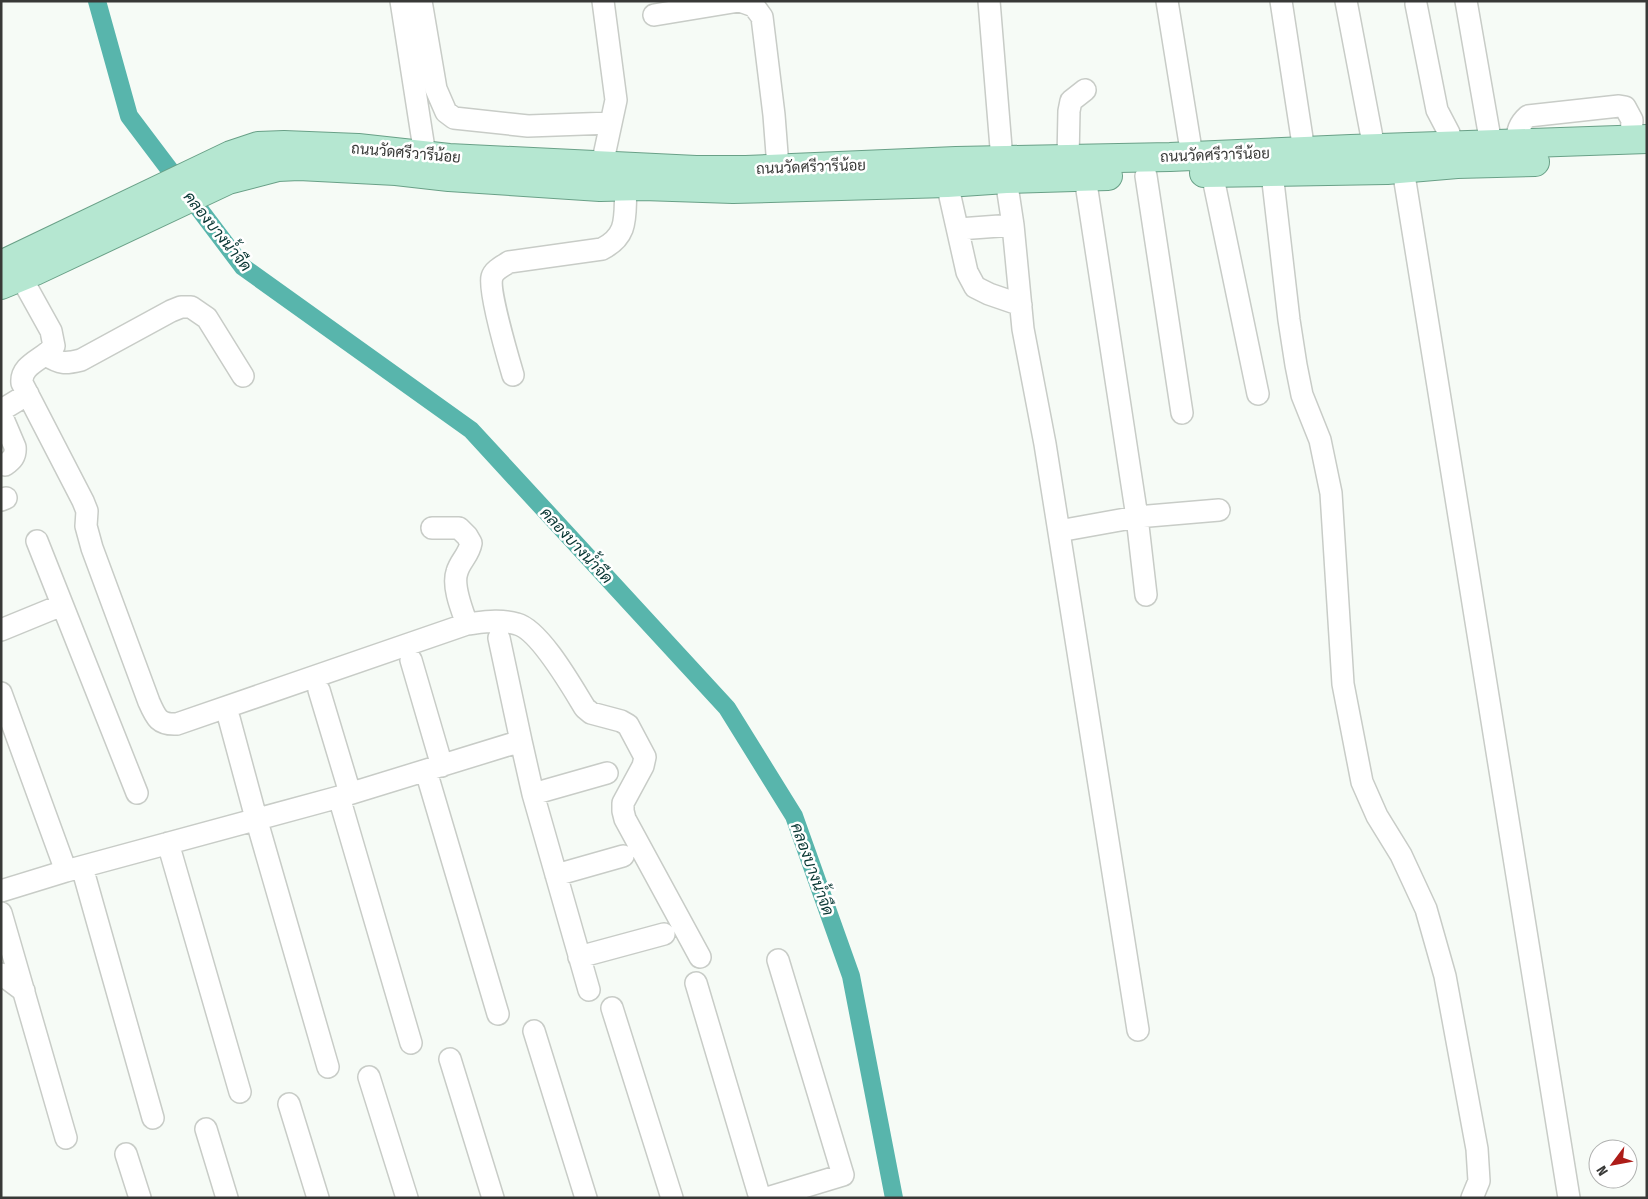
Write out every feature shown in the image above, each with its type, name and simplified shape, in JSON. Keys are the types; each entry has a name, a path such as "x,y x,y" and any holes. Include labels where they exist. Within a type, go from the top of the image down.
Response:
{"main road":[{"name":"ถนนวัดศรีวารีน้อย","path":"17,270 228,180 278,167 355,159 425,155 449,158 696,170 778,167 1004,170 1068,178 1077,168 1202,164 1272,173 1402,158 1452,145 1642,146"},
{"name":"ถนนวัดศรีวารีน้อย","path":"1077,168 1146,176 1202,164 1304,151 1374,148 1402,158 1457,164 1642,146"},
{"name":"ถนนวัดศรีวารีน้อย","path":"355,159 396,171 449,177 600,187 733,190 947,183 1004,170"}],"street":[{"path":"400,1 425,155"},
{"path":"422,1 436,89 446,112 454,118 528,126 612,122"},
{"path":"602,1 616,100 602,165"},
{"path":"654,15 739,1 754,6 762,16 778,167"},
{"path":"989,1 1004,170 1014,225 1023,329 1045,444 1138,1030"},
{"path":"1167,1 1202,164 1258,394"},
{"path":"1281,1 1304,151"},
{"path":"1346,1 1374,148"},
{"path":"1470,1 1466,2 1504,144"},
{"path":"1416,4 1437,110 1449,133 1452,145"},
{"path":"1085,90 1071,101 1069,111 1077,168 1137,518 1146,595"},
{"path":"1402,158 1569,1198"},
{"path":"1272,173 1296,365 1302,395 1320,440 1331,493 1343,684 1362,782 1378,816 1401,855 1426,909 1445,976 1477,1148 1479,1181 1472,1198"},
{"path":"1146,176 1182,413"},
{"path":"947,183 967,272 975,287 1021,305"},
{"path":"512,375 492,294 492,277 497,270 509,262 602,249 614,243 623,230 626,187"},
{"path":"958,229 1014,225"},
{"path":"17,270 54,340 54,346 46,355 24,371 21,377 22,383 83,500 87,511 86,526 92,548 149,702 160,721 168,724 177,724 466,624 494,620 519,624 540,641 585,708 591,713 622,721 628,725 645,756 643,766 623,803 625,819 700,957"},
{"path":"46,355 57,362 69,363 81,360 171,311 181,307 191,308 207,318 243,376"},
{"path":"5,465 12,460 16,453 2,414 5,408 28,394"},
{"path":"1059,531 1137,518 1219,510"},
{"path":"432,528 459,528 471,543 468,554 456,572 459,602 466,624"},
{"path":"36,541 137,793"},
{"path":"1,630 62,605"},
{"path":"499,638 533,794 588,990"},
{"path":"412,660 434,768 498,1014"},
{"path":"319,690 344,795 411,1043"},
{"path":"1,693 74,869 153,1118"},
{"path":"229,718 328,1066"},
{"path":"1,892 74,869 344,795 521,741"},
{"path":"533,794 607,773"},
{"path":"168,843 240,1092"},
{"path":"556,875 623,856"},
{"path":"1,913 66,1138"},
{"path":"579,957 664,934"},
{"path":"767,1198 820,1190 843,1175 778,960"},
{"path":"1,974 24,991"},
{"path":"696,983 760,1198"},
{"path":"612,1008 672,1198"},
{"path":"534,1031 586,1198"},
{"path":"450,1059 492,1198"},
{"path":"369,1077 407,1198"},
{"path":"289,1104 318,1198"},
{"path":"206,1129 227,1198"},
{"path":"126,1154 140,1198"}],"waterway":[{"name":"คลองบางน้ำจืด","path":"97,1 129,116 243,267 471,430 727,708 794,816 851,976 894,1198"}]}
